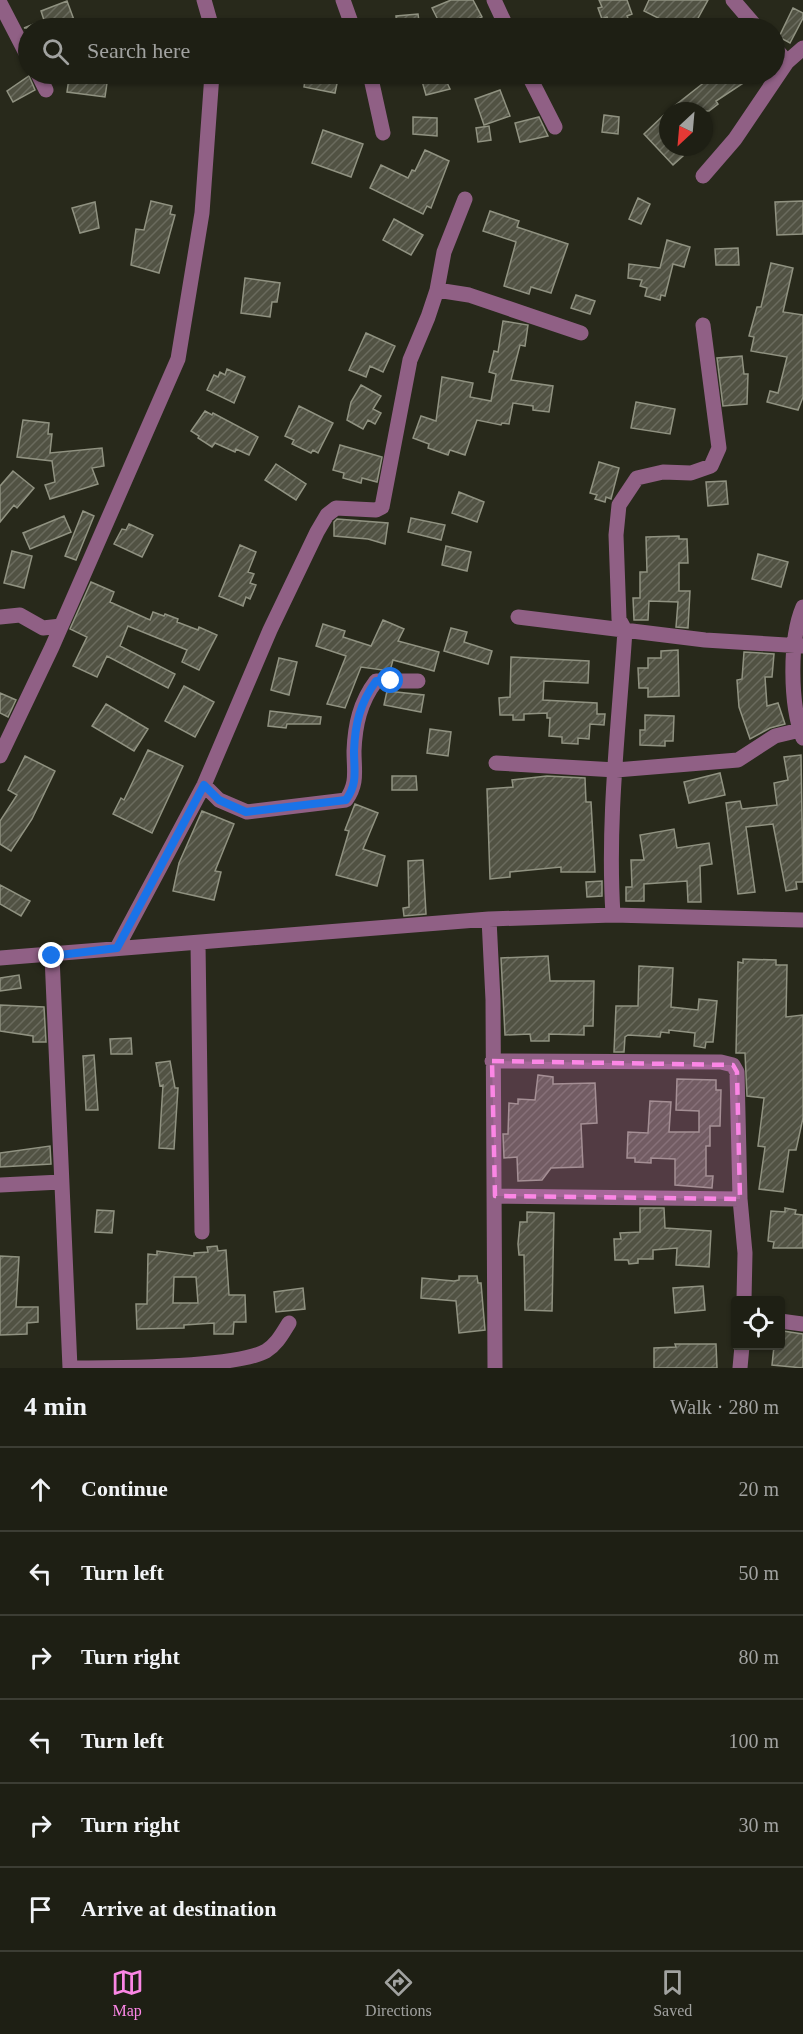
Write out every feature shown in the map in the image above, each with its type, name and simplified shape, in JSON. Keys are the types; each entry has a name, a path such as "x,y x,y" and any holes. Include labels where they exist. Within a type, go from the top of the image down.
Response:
{"street":[{"path":"204,0 209,18"},
{"path":"343,0 349,18"},
{"path":"494,0 502,18"},
{"path":"733,0 748,18"},
{"path":"0,3 18,38"},
{"path":"785,66 803,48"},
{"path":"785,59 788,62"},
{"path":"43,84 46,90"},
{"path":"0,756 61,626 178,359 202,213 211,84"},
{"path":"372,84 383,133"},
{"path":"533,84 555,127"},
{"path":"703,176 735,139 773,84"},
{"path":"117,948 204,785 270,630 327,515 336,508 376,510 382,507 410,360 437,290 444,252 465,199"},
{"path":"437,290 469,295 580,333"},
{"path":"613,915 610,876 616,770 615,743 625,630 619,619 616,535 619,505 637,478 663,472 691,473 711,466 719,448 703,325"},
{"path":"496,763 616,770 738,760 775,736 801,734 797,646 803,607"},
{"path":"0,617 20,615 43,628 61,626"},
{"path":"518,617 705,640 797,646"},
{"path":"204,785 219,800 246,812 346,800 355,785 357,725 364,698 376,681 418,681"},
{"path":"0,958 52,956 117,948 489,919 613,915 803,920"},
{"path":"489,919 495,1196 495,1368"},
{"path":"198,943 202,1232"},
{"path":"52,956 70,1368 178,1365 249,1358 265,1352 278,1341 289,1323"},
{"path":"492,1061 721,1062 732,1065 737,1072 740,1199 745,1253 744,1296"},
{"path":"0,1185 61,1182"},
{"path":"495,1196 740,1199"},
{"path":"785,1322 803,1324"},
{"path":"740,1368 742,1350"}],"highlighted area":[{"path":"492,1061 733,1065 737,1072 740,1199 495,1196"}],"building":[{"path":"451,0 473,0 482,17 437,18 432,8"},
{"path":"599,0 627,0 632,14 627,16 628,18 602,18 598,8 602,7"},
{"path":"649,0 708,0 698,18 658,18 644,11"},
{"path":"67,1 73,18 43,18 41,11"},
{"path":"793,8 803,13 803,18 790,43 785,40 785,25"},
{"path":"418,14 419,18 396,18 396,16"},
{"path":"18,84 32,84 35,90 13,102 7,91"},
{"path":"68,84 107,84 105,97 67,92"},
{"path":"304,84 337,84 335,93 304,87"},
{"path":"423,84 448,84 450,89 426,95"},
{"path":"702,84 742,84 716,101 718,104 713,108 713,102 679,102"},
{"path":"500,90 510,116 484,125 475,99"},
{"path":"604,115 619,117 618,134 602,132"},
{"path":"413,117 437,118 437,136 413,134"},
{"path":"539,117 548,136 520,142 515,123"},
{"path":"659,120 659,150 644,134"},
{"path":"489,126 491,140 478,142 476,128"},
{"path":"323,130 363,144 351,177 312,163"},
{"path":"425,150 449,161 431,208 427,206 423,214 370,188 381,165 408,178 412,170 415,171"},
{"path":"665,156 683,156 673,165"},
{"path":"638,198 650,204 641,224 629,219"},
{"path":"151,201 172,206 170,214 175,215 159,273 131,265 136,229 144,230"},
{"path":"803,201 803,234 777,235 775,202"},
{"path":"95,202 99,228 80,233 72,208"},
{"path":"490,211 519,221 517,227 568,244 551,293 531,287 529,294 504,286 516,242 483,231"},
{"path":"394,219 423,235 411,255 383,240"},
{"path":"667,240 690,247 684,267 673,264 665,296 661,295 660,300 645,296 647,288 640,286 642,280 628,278 629,264 660,268"},
{"path":"738,248 739,265 716,265 715,249"},
{"path":"771,263 793,268 783,312 803,315 803,397 798,410 767,402 770,391 778,393 787,357 751,351 754,337 749,336 757,307 761,307"},
{"path":"245,278 280,283 277,302 272,302 270,317 241,313"},
{"path":"576,295 595,301 590,314 571,308"},
{"path":"503,321 528,325 525,346 520,345 511,380 553,386 549,412 533,410 533,406 513,403 509,424 502,423 501,425 477,420 465,455 450,450 448,455 428,448 429,444 413,438 421,416 436,421 442,377 473,383 470,397 491,401 496,374 489,372 494,351 498,352"},
{"path":"366,333 395,346 383,372 370,366 366,377 349,370"},
{"path":"742,356 744,374 748,374 747,404 723,406 717,358"},
{"path":"227,369 245,377 234,403 207,390 214,375 218,377 220,372 225,375"},
{"path":"361,385 381,396 373,409 381,413 375,424 368,420 363,429 347,420 351,402"},
{"path":"636,402 675,409 670,434 631,428"},
{"path":"299,406 333,423 318,453 313,450 311,453 292,444 294,440 285,436"},
{"path":"205,411 258,437 249,455 236,449 235,452 215,443 212,447 191,431"},
{"path":"23,420 49,423 48,434 52,434 50,453 102,448 104,466 92,468 98,484 50,499 45,485 55,482 52,461 17,457"},
{"path":"340,445 382,457 377,482 362,478 361,483 343,478 344,473 333,470"},
{"path":"599,462 619,468 611,499 606,497 605,502 595,499 597,495 590,493"},
{"path":"276,464 306,484 296,500 265,480"},
{"path":"13,471 34,488 17,508 14,505 0,522 0,486"},
{"path":"726,481 728,504 708,506 706,482"},
{"path":"459,492 484,502 477,522 452,513"},
{"path":"83,511 94,516 76,560 65,556"},
{"path":"64,516 71,532 30,549 23,533"},
{"path":"411,518 445,525 441,540 408,532"},
{"path":"337,519 388,523 385,544 368,539 334,536 334,522"},
{"path":"129,524 153,535 142,557 114,544 122,529 126,530"},
{"path":"679,536 679,539 687,539 688,563 679,563 679,591 690,591 688,628 676,627 678,602 649,601 648,620 634,620 633,598 640,598 640,572 647,572 646,537"},
{"path":"240,545 256,552 248,572 254,574 250,583 256,585 250,599 246,597 243,606 219,596"},
{"path":"446,546 471,552 467,571 442,565"},
{"path":"12,551 32,556 24,588 4,583"},
{"path":"758,554 788,562 781,587 752,579"},
{"path":"91,582 114,592 110,602 150,620 153,612 164,616 165,614 178,619 177,622 198,630 199,627 217,635 199,670 182,662 187,650 128,626 120,646 175,674 168,688 107,656 97,677 73,666 87,637 70,629"},
{"path":"383,620 404,629 398,641 439,652 434,671 393,660 390,671 361,667 345,708 327,704 346,656 316,646 323,624 345,631 343,637 371,646"},
{"path":"451,628 467,632 464,642 492,651 488,664 444,651"},
{"path":"678,650 679,696 648,697 648,688 639,688 638,668 648,668 648,658 661,658 661,651"},
{"path":"744,652 774,654 772,677 765,677 767,706 778,703 785,724 770,728 750,739 739,707 737,680 742,679"},
{"path":"511,657 589,661 588,683 544,681 543,700 597,703 597,714 605,714 604,725 590,724 589,739 578,738 578,744 562,743 562,737 549,736 550,718 547,718 547,713 524,714 524,720 513,720 513,715 500,715 499,698 510,697"},
{"path":"279,658 297,662 289,695 271,690"},
{"path":"184,686 214,702 195,737 165,721"},
{"path":"387,691 424,695 421,712 384,705"},
{"path":"0,693 16,700 8,717 0,713"},
{"path":"106,704 148,729 134,751 92,726"},
{"path":"270,711 321,717 320,724 287,724 286,728 268,726"},
{"path":"645,715 674,716 673,741 665,741 665,746 640,745 640,730 645,730"},
{"path":"430,729 451,732 448,756 427,753"},
{"path":"148,750 183,766 152,833 113,814 121,798 124,800"},
{"path":"801,755 803,882 796,882 797,889 786,891 773,824 746,827 755,892 738,894 726,803 740,801 742,809 777,805 774,783 788,780 784,757"},
{"path":"25,756 55,771 32,819 11,851 0,844 0,821 17,795 8,790"},
{"path":"720,773 725,795 689,803 684,782"},
{"path":"392,776 416,776 417,790 392,790"},
{"path":"547,776 585,778 586,802 591,802 595,872 561,872 561,867 510,872 510,877 490,879 487,789 513,787 512,780"},
{"path":"355,804 378,813 363,849 385,856 377,886 336,875 349,831 345,830"},
{"path":"202,811 234,824 215,871 221,872 214,900 173,891 179,863"},
{"path":"674,829 677,848 709,843 712,864 700,866 701,902 688,902 687,881 644,884 644,901 626,901 626,887 632,887 631,860 644,860 640,835"},
{"path":"423,860 426,914 404,916 403,908 409,907 408,861"},
{"path":"602,881 602,896 587,897 586,882"},
{"path":"0,885 30,901 21,916 0,904"},
{"path":"548,956 550,981 594,981 593,1026 584,1026 584,1035 549,1034 549,1041 531,1041 530,1034 505,1035 501,958"},
{"path":"743,959 776,960 776,965 787,965 786,1017 803,1015 803,1118 796,1150 789,1150 783,1192 759,1189 765,1147 758,1146 764,1098 747,1096 745,1053 736,1053 738,962 743,963"},
{"path":"639,966 673,968 671,1007 698,1010 699,999 717,1001 713,1042 706,1042 705,1048 694,1046 695,1033 669,1030 669,1033 661,1032 660,1037 628,1035 625,1037 624,1052 614,1052 616,1006 638,1006"},
{"path":"19,975 21,988 0,991 0,978"},
{"path":"0,1005 44,1007 46,1042 33,1042 33,1036 0,1031"},
{"path":"131,1038 132,1054 111,1054 110,1039"},
{"path":"94,1055 98,1110 86,1110 83,1056"},
{"path":"170,1061 175,1088 178,1088 174,1149 159,1148 163,1085 160,1086 156,1063"},
{"path":"538,1075 553,1077 553,1084 595,1083 597,1123 581,1124 583,1167 551,1168 542,1180 518,1181 517,1157 504,1158 503,1134 508,1134 509,1103 518,1104 518,1099 535,1100"},
{"path":"677,1079 716,1080 716,1090 721,1090 720,1126 710,1126 710,1146 706,1146 706,1176 713,1176 712,1188 675,1185 675,1159 651,1158 651,1163 635,1162 635,1158 627,1158 628,1132 648,1133 650,1101 671,1102 669,1132 699,1132 699,1111 676,1110"},
{"path":"50,1146 51,1164 0,1167 0,1153"},
{"path":"640,1208 664,1208 665,1228 711,1231 709,1267 676,1265 677,1248 653,1250 653,1259 638,1259 638,1263 629,1264 628,1260 615,1260 614,1239 621,1239 620,1233 640,1232"},
{"path":"785,1208 796,1210 795,1214 803,1215 803,1248 773,1248 774,1242 768,1241 771,1211 785,1212"},
{"path":"97,1210 114,1211 112,1233 95,1232"},
{"path":"527,1212 554,1213 552,1311 525,1310 524,1255 519,1255 518,1244 520,1222 527,1222"},
{"path":"217,1246 218,1251 226,1250 229,1295 245,1295 246,1322 234,1322 233,1334 214,1334 214,1323 184,1325 184,1328 137,1329 136,1304 147,1304 148,1254 157,1255 157,1251 194,1256 194,1253 208,1252 207,1247","holes":["174,1277 196,1277 198,1303 173,1303"]},
{"path":"0,1256 19,1257 16,1307 38,1307 38,1322 27,1323 27,1334 0,1335"},
{"path":"459,1276 477,1276 478,1283 481,1283 485,1330 459,1333 456,1301 421,1298 422,1278 454,1281 459,1280"},
{"path":"703,1286 705,1310 675,1313 673,1288"},
{"path":"303,1288 305,1309 276,1312 274,1292"},
{"path":"785,1331 803,1334 803,1368 772,1365 774,1350 785,1350"},
{"path":"675,1344 716,1344 717,1368 654,1368 654,1348 676,1347"}],"route":[{"path":"52,956 117,948 204,785 219,800 246,812 346,800 355,785 357,770 354,752 358,716 364,698 376,681 391,681"}]}
